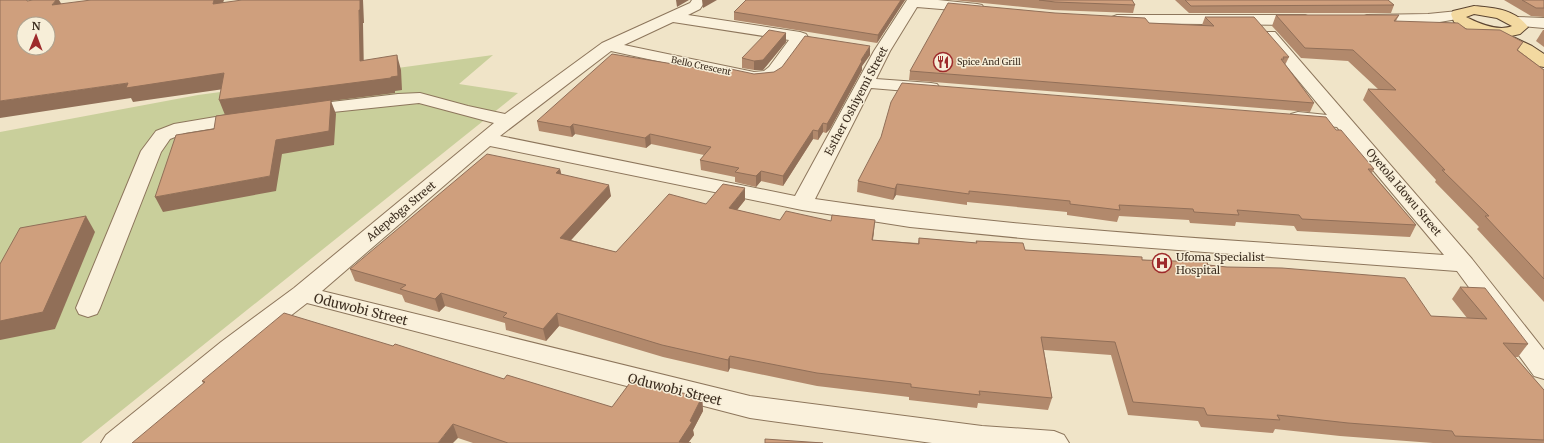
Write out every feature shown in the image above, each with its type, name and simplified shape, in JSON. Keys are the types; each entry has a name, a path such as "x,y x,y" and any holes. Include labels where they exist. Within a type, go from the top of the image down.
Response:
{"main road":[{"path":"1452,0 1462,9 1502,15 1515,26 1526,49"},
{"path":"1462,9 1460,19 1526,49 1544,62"},
{"path":"1487,30 1515,26"}],"street":[{"name":"Adepebga Street","path":"116,443 230,349 303,294 508,120 608,46 695,6 699,0"},
{"path":"913,1 991,10"},
{"name":"Esther Oshiyemi Street","path":"802,204 867,82 875,50 913,1"},
{"path":"1428,19 1462,9"},
{"name":"Bello Crescent","path":"608,46 754,77 768,76 776,71 807,38 672,17"},
{"path":"1100,19 1319,20"},
{"path":"1350,20 1428,19 1472,25"},
{"name":"Oyetola Idowu Street","path":"1257,20 1464,264 1544,369"},
{"path":"1515,26 1544,23"},
{"path":"867,82 946,89"},
{"path":"284,113 398,99 420,98 465,111 508,120"},
{"path":"88,308 150,151 163,135 181,128 262,116"},
{"path":"1281,117 1345,122"},
{"path":"486,139 802,204 910,220 1032,232 1464,264"},
{"name":"Oduwobi Street","path":"303,294 750,407 982,438 1054,443"}],"green space":[{"path":"493,55 459,84 518,93 81,443 0,443 0,132 198,95"}],"building":[{"path":"0,0 56,0 52,5 91,0 214,0 213,4 242,0 360,0 360,61 397,55 398,76 391,78 219,100 224,73 126,88 128,83 0,101"},
{"path":"746,0 901,0 878,35 734,12"},
{"path":"1039,0 1132,0 1135,5 1055,2"},
{"path":"1185,0 1388,0 1394,5 1191,6"},
{"path":"1522,0 1544,0 1544,8 1536,8"},
{"path":"948,3 1055,13 1145,18 1149,23 1214,26 1205,17 1254,17 1289,57 1283,57 1284,59 1281,59 1314,103 910,71"},
{"path":"1276,15 1399,15 1394,21 1458,23 1466,29 1500,30 1523,42 1517,50 1544,70 1544,279 1485,216 1489,216 1442,170 1445,170 1368,89 1396,90 1353,50 1305,48"},
{"path":"769,30 786,33 763,60 754,61 742,58"},
{"path":"805,36 870,46 827,124 823,123 818,131 813,130 783,176 761,171 756,176 735,172 739,168 700,160 711,147 650,134 645,138 573,124 570,127 537,121 612,54 722,72 726,68 754,74 774,72 782,67"},
{"path":"902,83 1326,117 1336,130 1341,130 1374,169 1368,169 1416,225 1302,219 1299,215 1237,210 1239,215 1194,212 1193,209 1119,205 1120,210 1070,204 1070,201 969,191 969,194 897,184 895,189 858,181 881,137 891,102"},
{"path":"331,100 329,131 276,140 270,176 155,197 176,135 214,129 216,116"},
{"path":"487,154 560,169 556,173 609,185 560,238 616,252 669,194 706,204 723,184 745,188 729,208 780,220 786,211 831,221 832,215 875,220 872,240 919,244 919,238 977,243 976,241 1023,243 1025,250 1142,257 1142,260 1207,262 1208,265 1227,267 1282,268 1405,278 1431,316 1487,319 1460,287 1485,288 1528,344 1503,343 1544,390 1544,440 1455,436 1452,431 1348,423 1277,415 1280,420 1207,415 1204,408 1133,402 1115,342 1041,337 1052,398 979,391 980,395 911,387 911,384 817,373 730,356 728,360 662,345 557,313 543,329 503,317 507,313 441,293 435,299 400,289 406,285 350,269"},
{"path":"86,216 43,312 0,321 0,264 20,228"},
{"path":"284,313 393,346 395,344 504,379 507,375 612,407 632,380 677,394 678,392 702,397 690,421 692,422 679,442 691,443 508,443 453,424 438,443 132,443 205,382 202,381"},
{"path":"765,439 823,443 765,443"}],"place":[{"name":"Spice And Grill","path":"943,62"},
{"name":"Ufoma Specialist Hospital","path":"1162,263"}]}
